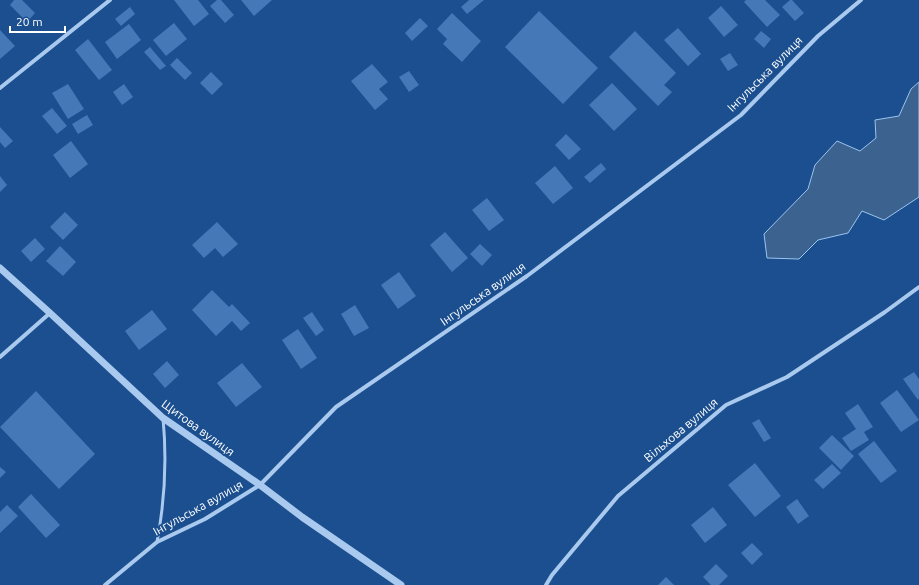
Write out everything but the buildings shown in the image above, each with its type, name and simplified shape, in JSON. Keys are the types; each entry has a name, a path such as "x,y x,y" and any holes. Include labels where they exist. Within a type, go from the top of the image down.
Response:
{"street":[{"path":"0,88 110,0"},
{"name":"Інгульська вулиця","path":"104,585 157,542 205,519 260,485 336,407 527,276 741,115 818,36 860,0"},
{"name":"Щитова вулиця","path":"0,268 163,418 260,485 302,517 401,585"},
{"name":"Вільхова вулиця","path":"546,585 552,575 618,496 726,405 787,377 885,312 919,287"},
{"path":"0,358 50,313"}],"lane":[{"path":"157,542 163,511 165,479 163,418"}],"water":[{"path":"919,82 919,197 884,220 862,211 848,233 818,240 799,259 767,258 764,234 808,189 815,165 837,141 860,151 876,138 875,120 899,116 911,89"}]}
